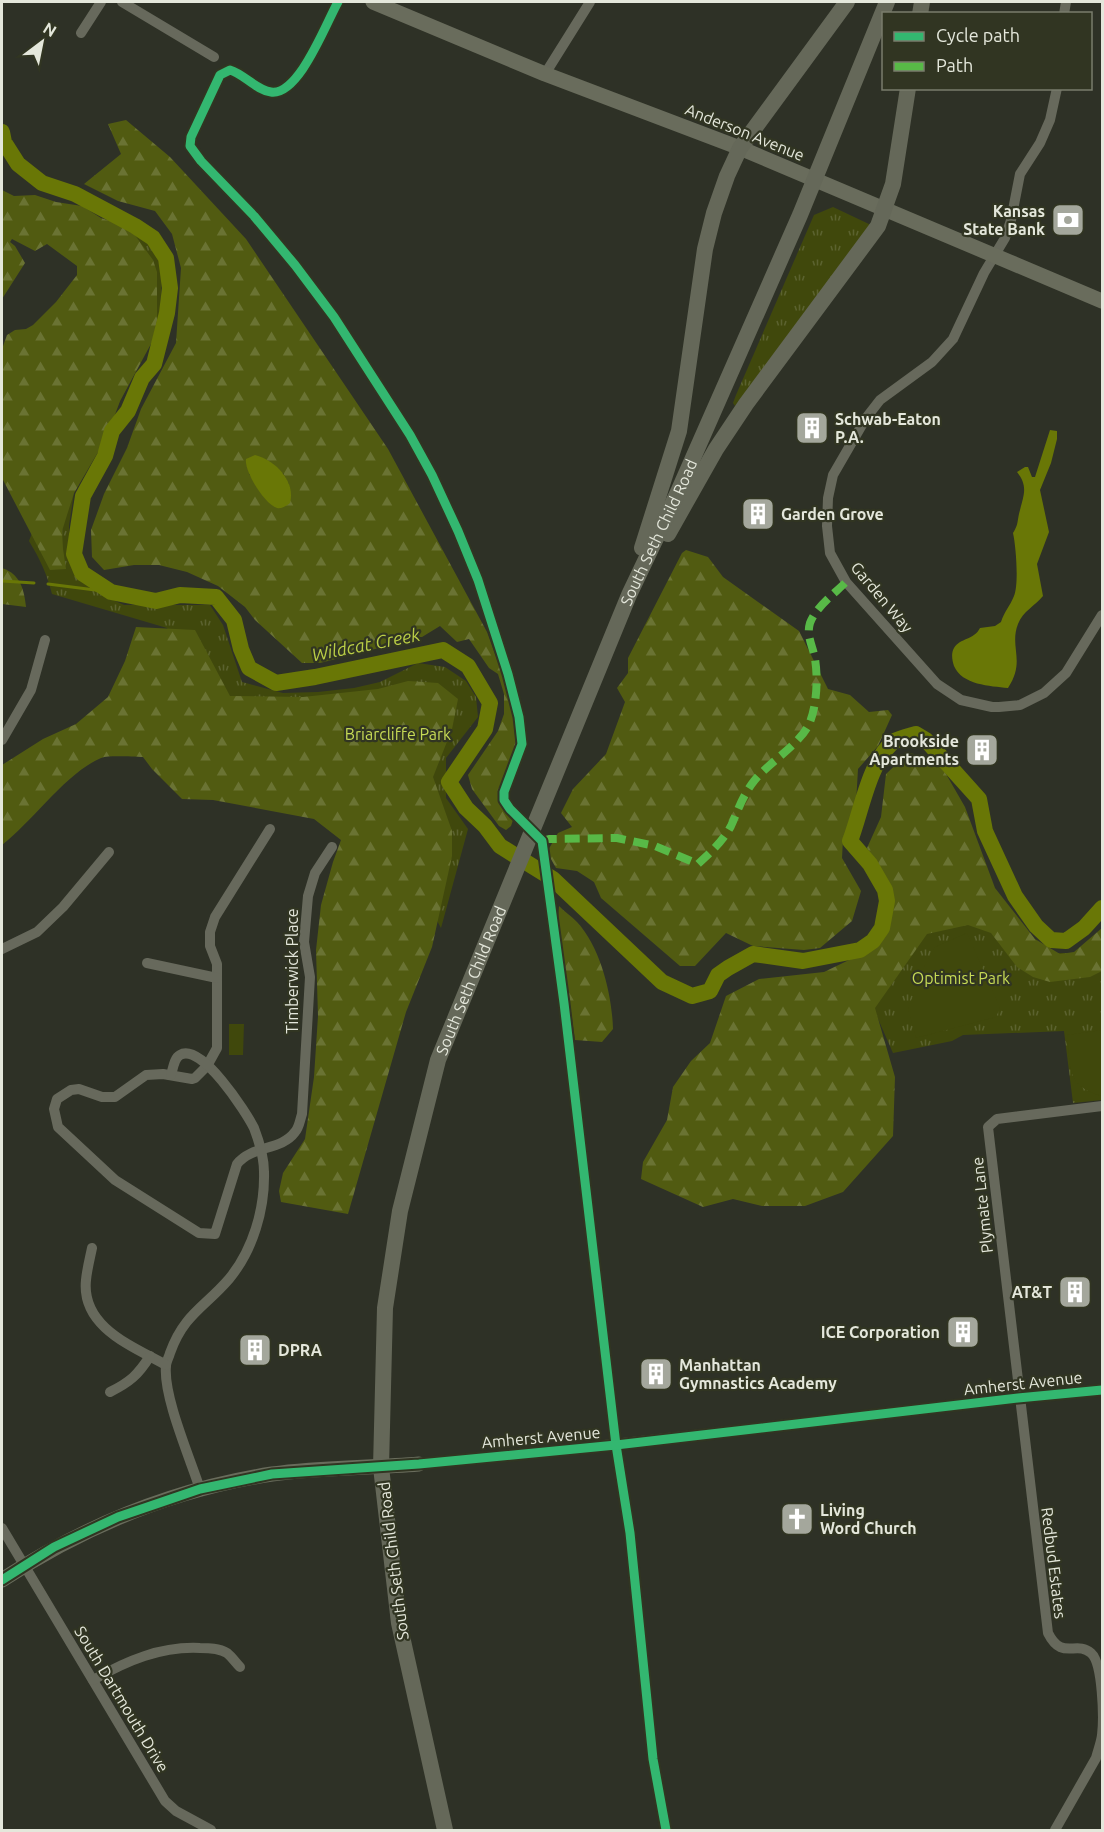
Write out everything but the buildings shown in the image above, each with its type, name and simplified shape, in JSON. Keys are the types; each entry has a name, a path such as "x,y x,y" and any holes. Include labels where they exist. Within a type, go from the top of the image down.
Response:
{"main road":[{"name":"Anderson Avenue","path":"373,2 545,74 740,148 1102,301"},
{"path":"629,595 679,431 705,249 714,213 740,148 847,2"},
{"name":"South Seth Child Road","path":"445,1830 399,1623 381,1467 385,1308 400,1211 438,1060 629,595 678,492 800,215 882,17"},
{"path":"629,595 675,524 716,449 746,404 878,226 893,184 908,90"},
{"name":"Amherst Avenue","path":"2,1580 86,1531 118,1517 200,1489 272,1474 419,1464"}],"street":[{"path":"81,33 101,2"},
{"path":"122,2 214,57"},
{"path":"545,74 590,2"},
{"name":"Garden Way","path":"1057,90 1050,120 1040,143 1020,174 1005,238 953,339 932,362 880,400 833,475 828,498 826,526 830,553 846,582 937,684 961,700 992,707 1020,705 1044,693 1066,673 1102,615"},
{"path":"2,740 32,690 45,640"},
{"path":"200,1489 169,1394 166,1365 173,1344 185,1322 230,1277 246,1252 259,1221 264,1190 264,1170 261,1150 254,1129 242,1106 228,1087 207,1066 191,1054 178,1055 171,1075 195,1078 207,1066 217,1048 217,964 210,946 210,932 215,917 270,830"},
{"name":"Timberwick Place","path":"171,1075 146,1075 115,1097 102,1097 79,1089 65,1092 54,1104 58,1127 115,1180 200,1233 215,1234 237,1164 245,1155 285,1141 296,1131 302,1114 310,978 304,942 308,896 315,873 333,847"},
{"path":"2,949 37,932 63,908 109,852"},
{"path":"147,963 217,978"},
{"name":"Plymate Lane","path":"1018,1398 988,1127 996,1119 1102,1106"},
{"path":"92,1248 85,1281 88,1302 95,1318 104,1329 166,1365"},
{"path":"110,1392 128,1383 150,1356"},
{"name":"Amherst Avenue","path":"419,1464 616,1445 1102,1390"},
{"name":"Redbud Estates","path":"1018,1398 1048,1633 1053,1644 1064,1649 1086,1649 1093,1654 1098,1666 1102,1723 1100,1746 1096,1758 1055,1830"},
{"name":"South Dartmouth Drive","path":"2,1528 165,1800 176,1811 212,1830"},
{"path":"93,1680 112,1668 138,1657 182,1648 219,1649 228,1654 240,1667"}],"green space":[{"path":"126,120 170,157 246,239 388,449 487,632 512,701 516,747 503,777 499,798 513,820 511,826 506,830 499,826 472,789 468,775 498,731 504,714 504,694 498,674 489,668 469,639 457,642 440,626 422,637 399,637 379,648 320,663 302,663 255,620 245,607 218,586 187,572 159,565 134,565 104,570 92,557 91,530 104,494 127,448 141,409 176,343 181,268 172,234 155,211 118,201 84,184 121,154 108,124","holes":["283,473 289,484 254,481 249,474"]},
{"path":"2,190 14,196 35,195 56,202 82,206 101,218 129,227 153,260 157,272 157,321 152,342 120,401 102,445 74,493 62,531 66,569 50,570 2,478 2,349 7,335 33,325 56,302 77,275 77,266 47,244 35,251 12,239 10,242 25,263 2,299"},
{"path":"833,207 871,225 735,406 733,403 736,395 814,215"},
{"name":"Briarcliffe Park","path":"116,220 137,229 160,262 162,277 159,326 120,401 102,445 74,493 69,525 69,553 82,579 100,594 124,605 210,605 223,625 242,682 283,693 318,692 380,682 418,663 445,667 466,681 476,697 478,717 446,758 446,798 468,829 441,928 345,751 207,711 167,628 52,594 43,567 29,541 100,355 91,250"},
{"path":"686,550 708,557 723,577 799,631 828,689 850,695 869,712 888,710 892,715 878,746 858,769 856,803 843,839 842,858 861,891 852,921 820,948 804,950 753,946 726,933 695,966 680,966 601,898 594,882 577,871 556,868 547,852 558,833 572,827 561,813 573,789 606,754 625,702 617,688 628,673 628,658 682,553"},
{"path":"2,568 17,578 24,594 26,607 2,604"},
{"path":"136,627 195,630 230,696 303,697 378,689 408,681 438,683 458,699 452,729 433,777 452,831 452,856 432,947 406,1012 348,1214 281,1202 279,1191 283,1173 305,1139 314,1077 318,1016 316,950 321,905 341,840 314,819 213,800 182,799 143,757 115,756 101,758 75,774 2,845 2,765 43,739 76,724 108,697 125,661"},
{"path":"908,753 926,756 942,767 965,807 995,888 1035,939 1060,954 1074,952 1102,928 1102,971 1090,977 1050,982 1033,977 1017,967 991,933 968,925 927,934 875,1008 895,1077 893,1136 843,1192 805,1206 762,1206 733,1199 703,1207 641,1179 643,1162 667,1120 673,1087 691,1061 710,1043 726,996 759,979 824,972 872,949 889,927 891,890 867,848 881,817 886,774"},
{"path":"559,906 577,922 585,933 593,945 604,972 613,1029 602,1042 575,1040 558,920"},
{"name":"Optimist Park","path":"975,915 1045,953 1081,953 1102,934 1102,1100 1073,1103 1064,1031 963,1035 952,1041 893,1053 872,1005 927,925"},
{"path":"967,933 1000,1008 996,1017 916,1038 908,1009 925,965 935,947"},
{"path":"229,1024 244,1024 243,1055 229,1055"},
{"path":"1102,1030 1101,1096 1089,1092 1075,1080 1070,1065 1067,1035"}],"shaded area":[{"path":"1050,430 1057,431 1057,439 1051,463 1040,490 1049,532 1037,564 1043,596 1026,612 1018,624 1015,640 1016,670 1008,688 970,681 963,677 954,666 953,650 980,628 995,626 1001,622 1014,596 1017,575 1013,533 1024,490 1023,482 1017,472 1028,467 1032,477 1035,477"},
{"path":"255,455 270,462 287,479 291,495 290,503 282,508 272,505 256,487 246,464 246,459"}],"waterway":[{"name":"Wildcat Creek","path":"2,132 4,142 18,164 42,183 75,194 135,226 153,238 166,258 170,288 167,313 154,364 142,378 128,411 112,431 105,456 83,496 74,554 82,573 111,592 156,601 180,595 216,597 234,620 241,649 249,668 276,683 443,650 468,666 490,703 485,729 449,782 466,808 485,826 500,846 553,879 662,982 692,996 710,991 718,975 753,954 803,961 860,950 873,941 882,928 887,901 885,890 870,864 850,841 878,762 893,742 916,734 926,740 979,799 985,831 1015,896 1036,926 1051,940 1066,941 1084,928 1102,908"},
{"path":"2,581 34,583"},
{"path":"48,584 111,592"}],"marked path":[{"path":"542,841 617,838 655,846 698,864 728,831 754,781 806,730 814,707 817,682 815,659 809,637 810,623 821,606 846,582"}],"cycle path":[{"path":"338,2 311,56 292,83 281,90 266,91 230,70 220,75 191,137 190,146 295,265 334,317 410,435 458,531 478,580 508,674 519,717 522,744 504,792 504,800 542,841 564,1003 616,1445 630,1533 653,1759 666,1830"},
{"path":"2,1580 54,1547 118,1517 200,1489 272,1474 419,1464 616,1445 1102,1390"}],"place":[{"name":"Kansas State Bank","path":"1068,220"},
{"name":"Schwab-Eaton P.A.","path":"812,428"},
{"name":"Garden Grove","path":"758,514"},
{"name":"Brookside Apartments","path":"982,750"},
{"name":"AT&T","path":"1075,1292"},
{"name":"ICE Corporation","path":"963,1332"},
{"name":"DPRA","path":"255,1350"},
{"name":"Manhattan Gymnastics Academy","path":"656,1374"},
{"name":"Living Word Church","path":"797,1519"}]}
